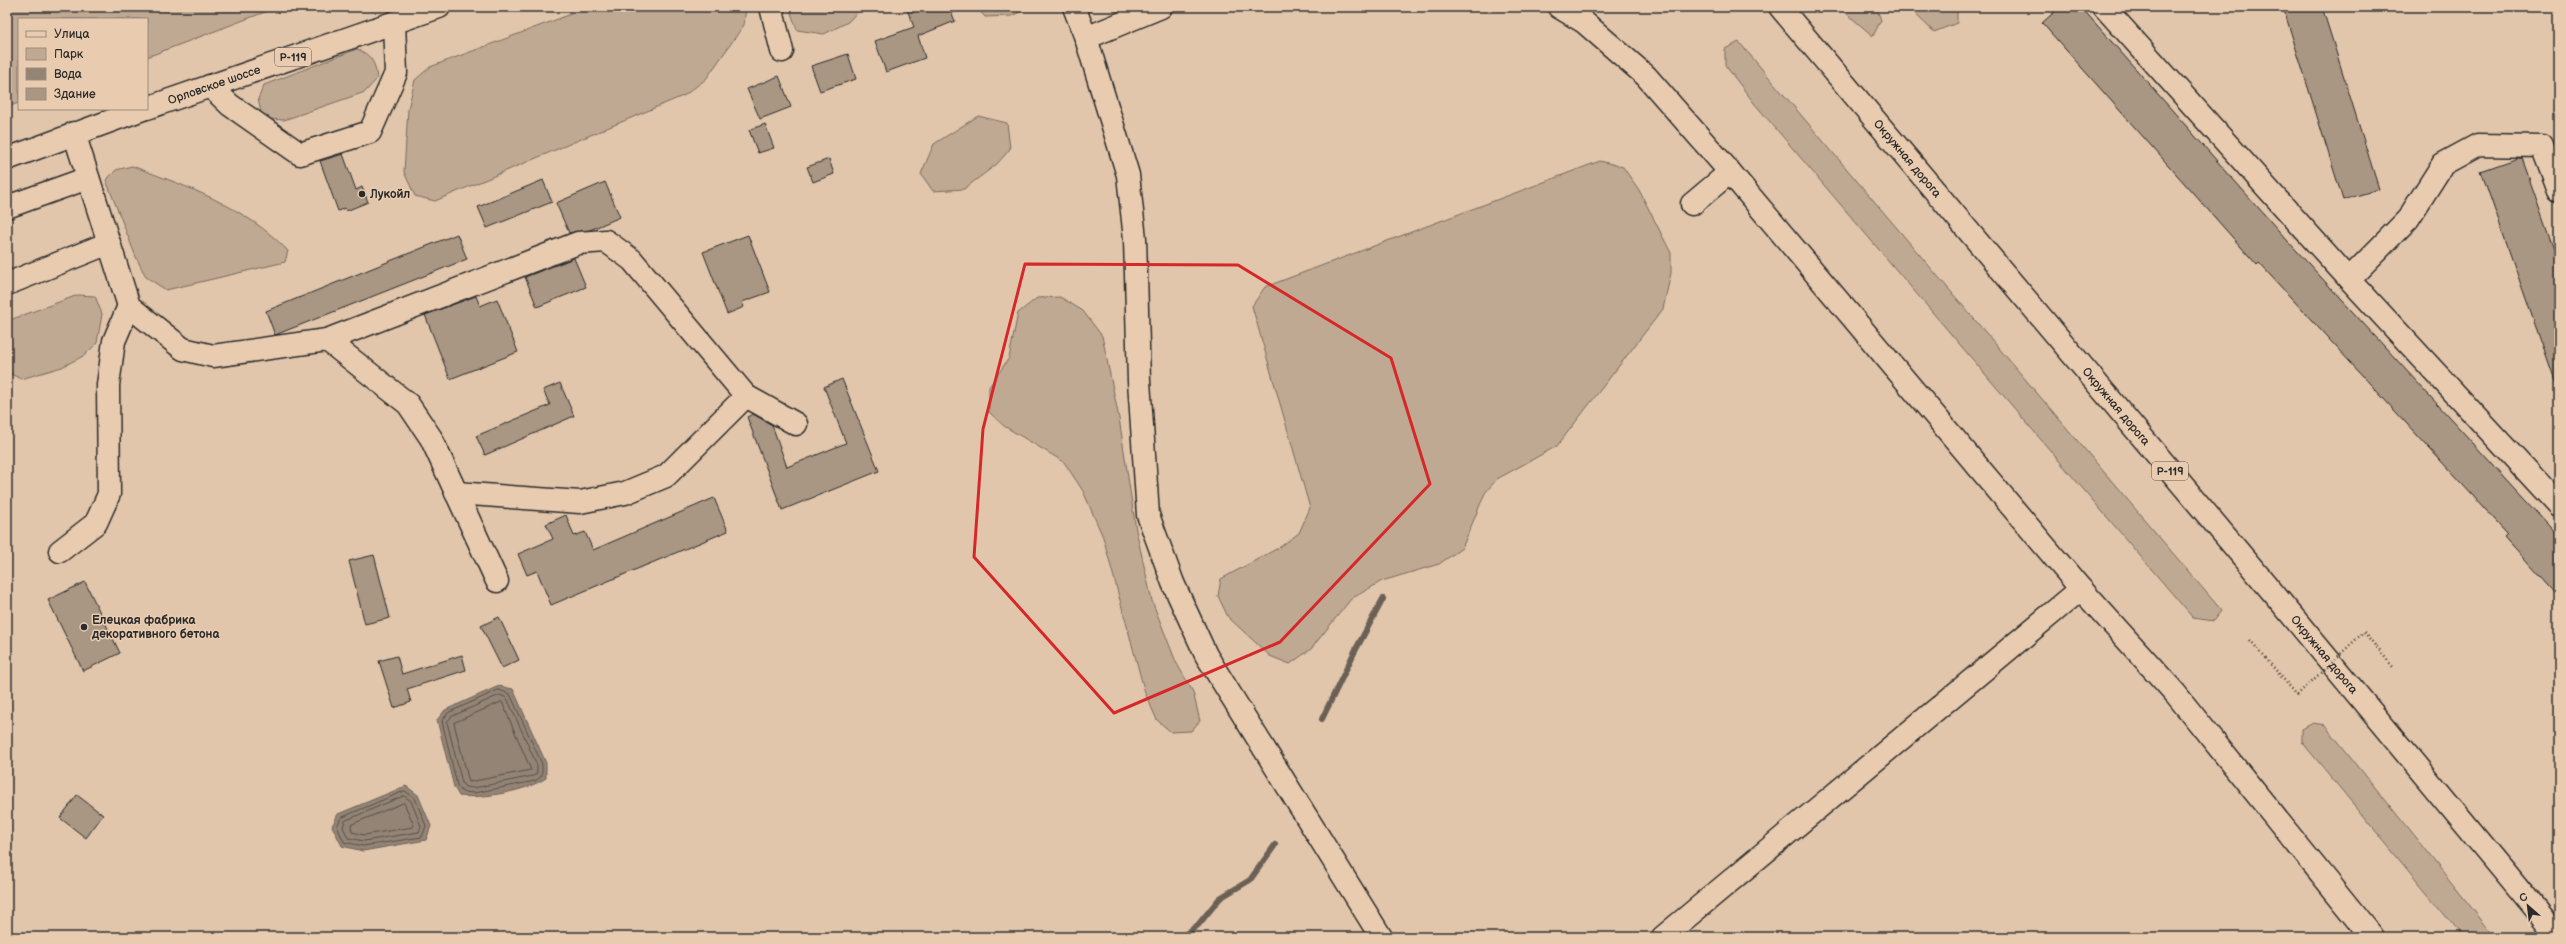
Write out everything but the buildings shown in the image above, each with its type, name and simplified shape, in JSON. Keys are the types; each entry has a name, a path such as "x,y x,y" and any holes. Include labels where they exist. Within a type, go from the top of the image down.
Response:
{"main road":[{"name":"Орловское шоссе","path":"148,108 440,7"},
{"path":"771,7 782,51"},
{"path":"1074,7 1086,38 1128,175 1135,238 1139,381 1148,515 1173,583 1206,655 1381,937"},
{"path":"1086,38 1161,7"},
{"path":"1559,7 1584,22 1646,76 1730,172 2081,589 2175,693 2372,937"},
{"name":"Окружная дорога","path":"1780,7 2270,589 2558,937"},
{"path":"2104,7 2350,280 2559,506"},
{"path":"210,86 230,105 300,154 370,132 396,73 394,23"},
{"path":"7,159 74,133 140,110"},
{"path":"74,133 129,306 183,349 213,356 327,340 578,243 606,241 632,260 746,396 796,424"},
{"path":"2350,280 2408,219 2443,164 2478,145 2542,146 2559,191"},
{"path":"1692,204 1730,172"},
{"path":"7,207 88,178"},
{"path":"7,284 109,243"},
{"path":"60,551 96,524 109,494 108,385 114,341 129,306"},
{"path":"327,340 408,404 431,438 497,581"},
{"path":"456,493 580,502 625,493 666,476 746,396"},
{"path":"1663,937 2081,589"}],"path":[{"path":"2250,640 2297,695 2364,632 2393,667"}],"highlighted area":[{"path":"1025,264 1238,265 1391,358 1430,484 1280,642 1114,713 974,557 983,429"}],"green space":[{"path":"7,7 278,7 148,57 148,18 18,18 18,103 7,107"},
{"path":"590,7 746,7 744,25 706,79 685,95 435,201 415,196 404,172 408,109 415,80 430,67"},
{"path":"789,7 862,7 848,22 824,34 797,30"},
{"path":"976,7 1032,7 1011,16 985,17"},
{"path":"1839,7 1876,7 1881,20 1873,36"},
{"path":"1908,7 1957,7 1957,23 1934,32"},
{"path":"1739,42 2222,611 2214,621 2193,618 1754,103 1725,65 1725,49"},
{"path":"357,49 370,57 374,64 376,73 377,79 365,92 284,120 270,119 261,112 258,99 264,85"},
{"path":"978,116 1007,123 1010,149 997,164 964,189 933,191 921,174 934,144"},
{"path":"1600,161 1623,167 1639,190 1671,253 1671,273 1663,309 1557,446 1497,479 1485,493 1462,548 1439,564 1382,581 1351,599 1311,649 1290,664 1270,656 1228,617 1218,596 1221,579 1280,547 1299,533 1310,508 1252,306 1265,287"},
{"path":"132,166 195,190 235,210 271,235 288,251 285,262 166,290 146,277 136,257 106,180 116,170"},
{"path":"78,295 95,296 102,314 97,343 85,355 62,367 21,379 7,372 7,321"},
{"path":"1060,297 1083,311 1102,336 1119,418 1136,530 1152,601 1176,662 1193,692 1200,721 1191,731 1171,732 1157,720 1145,693 1103,537 1083,491 1064,462 1004,426 989,412 989,387 1009,358 1018,313 1037,298"},
{"path":"2313,723 2325,725 2495,937 2463,937 2302,742 2302,729"}],"water":[{"path":"499,686 513,689 546,763 546,778 528,787 504,793 469,797 459,796 454,787 437,720 445,710"},
{"path":"406,786 418,795 431,826 426,840 363,851 342,846 332,826 338,814"}],"waterway":[{"path":"1322,719 1355,651 1383,599"},
{"path":"1182,937 1198,925 1220,898 1250,880 1275,845"}],"place":[{"name":"Лукойл","path":"362,194"},
{"name":"Елецкая фабрика декоративного бетона","path":"84,627"}]}
